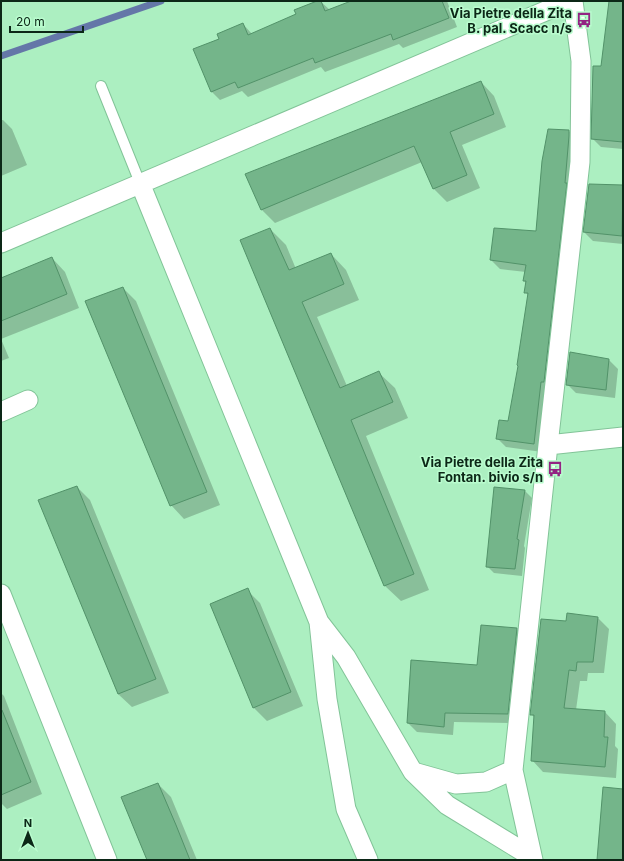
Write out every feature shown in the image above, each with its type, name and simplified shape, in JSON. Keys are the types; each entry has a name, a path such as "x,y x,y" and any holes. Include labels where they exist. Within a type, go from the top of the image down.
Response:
{"street":[{"path":"1,243 569,1"},
{"path":"533,858 513,770 580,162 581,61 573,1"},
{"path":"140,183 318,622 327,699 346,809 368,860"},
{"path":"1,412 28,400"},
{"path":"548,445 623,436"},
{"path":"1,594 107,860"},
{"path":"318,622 346,657 413,772 447,804 533,858"},
{"path":"413,772 456,784 486,782 513,770"}],"lane":[{"path":"101,86 140,183"}],"building":[{"path":"317,1 321,1 325,11 351,1 442,1 449,18 393,40 391,34 315,63 313,58 238,88 235,82 211,92 193,49 219,39 217,34 243,23 248,35 296,14 294,10"},
{"path":"609,1 623,1 623,142 591,139 593,66 601,66"},
{"path":"481,81 494,114 450,132 467,175 433,189 414,146 261,210 245,174"},
{"path":"548,129 569,130 565,183 567,183 544,382 541,382 534,444 496,439 499,420 508,421 518,366 528,293 524,293 526,281 523,281 526,265 490,260 494,228 536,231 542,161"},
{"path":"589,184 623,185 622,236 583,232"},
{"path":"270,228 289,270 331,253 344,284 302,302 340,388 379,371 393,402 351,420 414,574 384,586 240,240"},
{"path":"52,257 67,294 1,321 1,278"},
{"path":"123,287 207,492 170,506 85,301"},
{"path":"570,352 609,359 606,390 566,385"},
{"path":"77,486 156,679 118,694 38,500"},
{"path":"494,487 525,490 517,539 519,540 515,569 486,567"},
{"path":"248,588 291,692 253,708 210,604"},
{"path":"567,613 598,617 593,662 577,662 576,671 569,670 564,708 605,711 604,737 608,737 605,767 531,761 534,715 530,715 541,619 566,621"},
{"path":"481,625 517,628 508,714 445,713 444,727 407,723 411,660 477,665"},
{"path":"1,710 31,782 1,795"},
{"path":"158,783 190,860 147,860 121,797"},
{"path":"603,787 623,789 623,860 597,860"}],"waterway":[{"path":"1,56 161,1"}],"place":[{"name":"Via Pietre della Zita B. pal. Scacc n/s","path":"584,20"},
{"name":"Via Pietre della Zita Fontan. bivio s/n","path":"555,469"}]}
